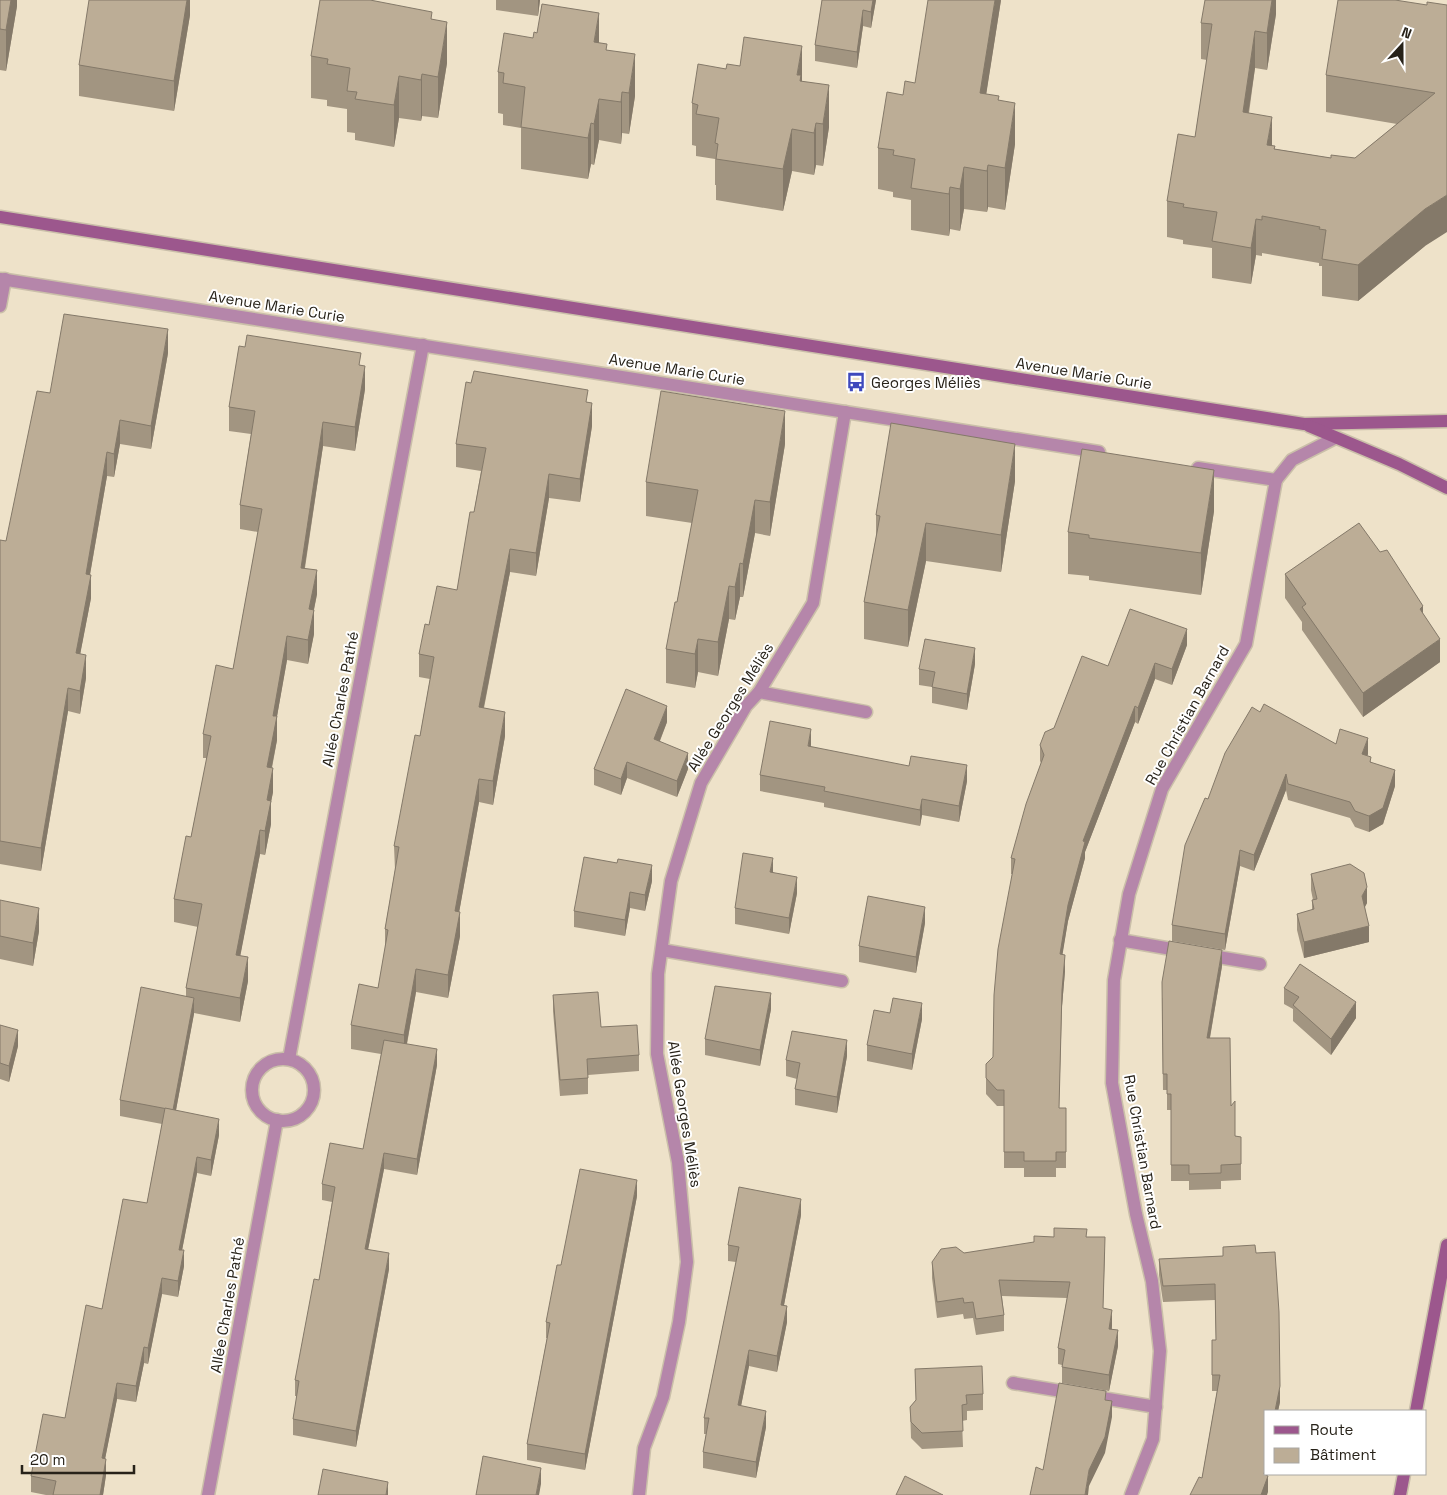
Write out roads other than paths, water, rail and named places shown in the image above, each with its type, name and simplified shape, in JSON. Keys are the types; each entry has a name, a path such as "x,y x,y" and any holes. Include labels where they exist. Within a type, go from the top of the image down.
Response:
{"main road":[{"name":"Avenue Marie Curie","path":"0,217 1304,424 1447,421"},
{"name":"Avenue Marie Curie","path":"1304,424 1399,464 1447,488"},
{"path":"1416,1410 1447,1247"},
{"path":"1400,1495 1404,1475"}],"street":[{"path":"0,306 3,279"},
{"name":"Avenue Marie Curie","path":"3,279 1109,454"},
{"name":"Allée Charles Pathé","path":"289,1060 423,346"},
{"name":"Allée Georges Méliès","path":"639,1495 644,1448 663,1397 679,1322 687,1262 678,1162 657,1054 658,974 671,881 701,783 746,706 759,692 813,603 845,412"},
{"path":"1188,466 1276,480 1292,460 1334,438"},
{"name":"Rue Christian Barnard","path":"1131,1495 1153,1439 1160,1351 1152,1282 1136,1214 1112,1083 1114,980 1129,894 1162,789 1246,644 1276,480"},
{"path":"759,692 866,712"},
{"path":"1120,940 1260,964"},
{"path":"662,950 842,981"},
{"path":"277,1059 289,1060 300,1064 309,1072 314,1084 314,1096 309,1107 300,1116 289,1121 277,1120 266,1116 257,1107 252,1096 252,1083 257,1072 266,1064 277,1059"},
{"name":"Allée Charles Pathé","path":"208,1495 277,1120"},
{"path":"1013,1382 1156,1407"}],"place":[{"name":"Georges Méliès","path":"856,382"}]}
